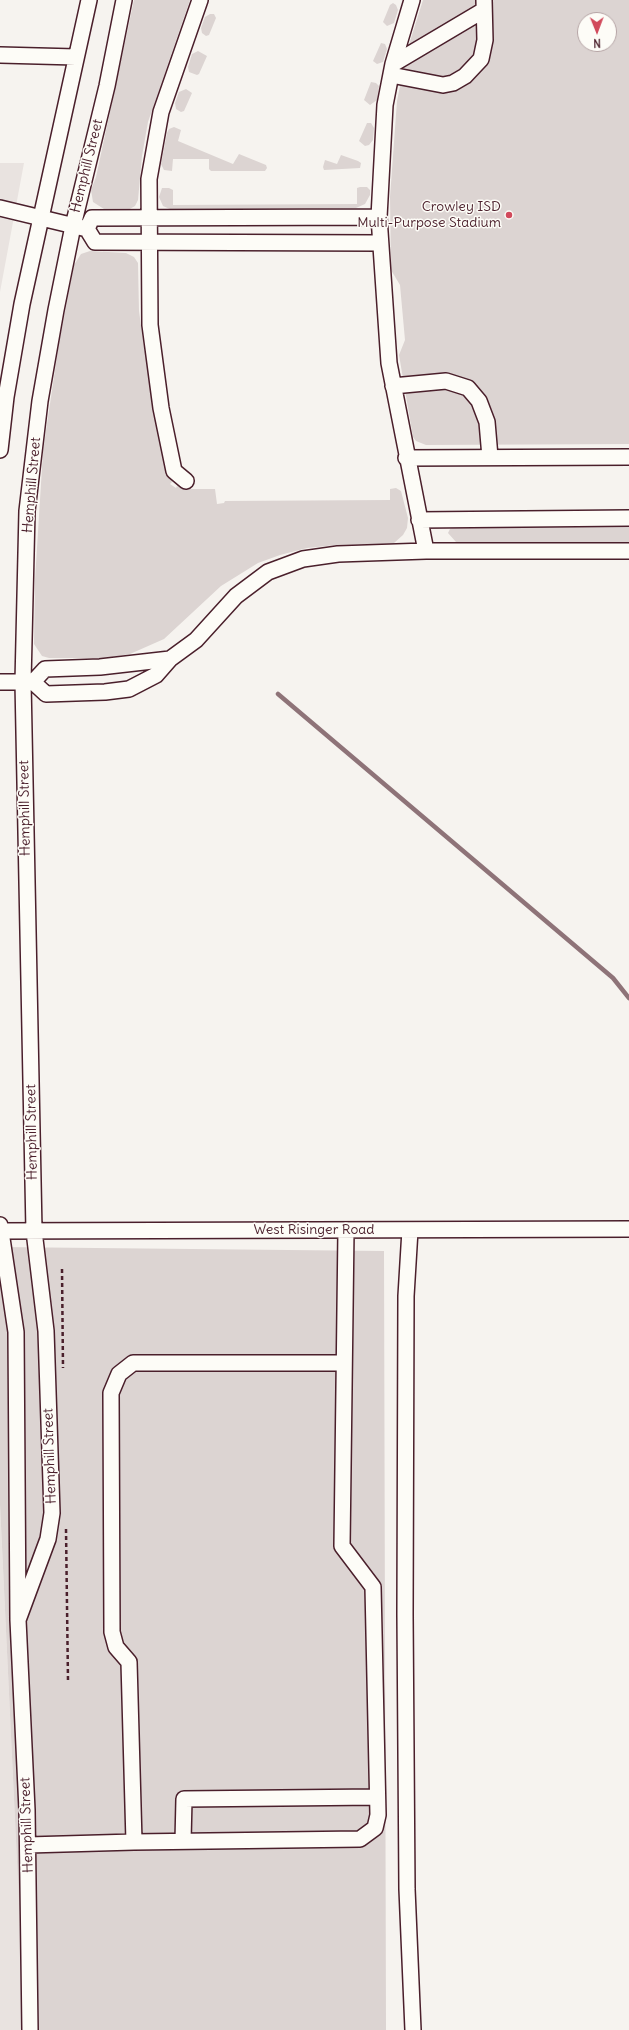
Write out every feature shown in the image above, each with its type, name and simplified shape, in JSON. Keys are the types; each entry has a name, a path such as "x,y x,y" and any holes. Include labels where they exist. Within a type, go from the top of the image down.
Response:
{"street":[{"path":"0,450 7,389 39,218 89,0"},
{"name":"Hemphill Street","path":"18,1620 48,1539 52,1513 46,1331 34,1230 27,512 40,401 80,227 124,0"},
{"path":"186,481 174,471 161,408 150,325 150,244 148,218 149,171 158,123 200,0"},
{"path":"412,0 392,70 385,105 379,243 389,363 406,458 426,551"},
{"path":"392,70 443,86 453,83 465,76 481,59 485,40 484,5"},
{"path":"392,70 484,5"},
{"path":"0,55 76,57"},
{"path":"0,208 80,227 95,242 150,244 379,243"},
{"path":"80,227 92,218 379,217"},
{"path":"393,386 446,381 468,388 479,401 487,422 490,458"},
{"path":"406,458 629,457"},
{"path":"419,520 629,518"},
{"path":"0,682 28,682 46,694 105,692 130,689 156,675 170,659 196,640 236,596 268,572 303,559 338,554 426,551 629,551"},
{"path":"28,682 45,669 100,667 170,659"},
{"name":"Hemphill Street","path":"0,1226 16,1332 18,1620 28,1845 30,2030"},
{"name":"West Risinger Road","path":"0,1231 629,1229"},
{"path":"28,1845 360,1839 374,1828 378,1815 373,1587 342,1546 346,1230"},
{"path":"410,1230 406,1296 405,1458 407,1889 413,2030"},
{"path":"134,1842 129,1662 116,1647 112,1632 111,1393 119,1374 133,1363 344,1363"},
{"path":"183,1841 184,1799 377,1797"}],"shaded area":[{"path":"134,0 190,0 148,122 142,156 138,200 135,206 128,210 104,209 93,202 91,190 96,177"},
{"name":"Crowley ISD Multi-Purpose Stadium","path":"423,0 629,0 629,444 426,445 416,441 413,437 399,355 405,340 400,285 391,270 390,197 397,101 407,51"},
{"path":"393,3 396,5 398,10 394,23 387,26 383,22 390,5"},
{"path":"210,14 214,14 216,18 209,35 206,36 202,33 201,28 205,17"},
{"path":"381,43 385,44 387,49 383,62 377,64 373,61"},
{"path":"198,51 207,56 199,74 197,75 189,72 188,67 192,54"},
{"path":"371,82 376,83 379,86 377,100 370,105 364,100"},
{"path":"186,89 192,93 184,111 181,112 176,109 175,103 179,92"},
{"path":"367,123 371,123 374,128 373,140 369,145 365,146 359,141"},
{"path":"174,127 181,130 178,141 233,164 239,154 266,165 267,168 265,171 211,171 209,169 209,159 173,159 172,171 164,170 161,164 167,133 169,129"},
{"path":"341,155 361,163 360,168 324,170 323,167 325,160 337,164"},
{"path":"0,163 24,163 0,292"},
{"path":"367,187 370,190 370,195 365,204 356,208 172,210 163,206 159,197 162,188 169,188 173,190 173,205 357,204 357,188"},
{"path":"90,251 126,253 134,257 138,263 139,311 144,347 166,469 172,482 170,484 176,488 177,486 184,489 215,489 217,504 224,503 225,501 390,500 390,489 396,488 401,491 408,518 407,528 403,535 394,543 336,545 307,548 280,555 258,563 221,586 164,639 130,654 106,658 49,658 42,656 34,644 35,580 43,451 59,343 74,265 81,254"},
{"path":"629,526 629,543 464,544 456,542 448,533 450,529 455,527"},
{"path":"0,1247 384,1251 386,2030 32,2030 23,1988 0,1505"},
{"path":"0,1505 23,1988 32,2030 0,2030"}],"waterway":[{"path":"278,694 613,978 629,998"}],"place":[{"name":"Crowley ISD Multi-Purpose Stadium","path":"509,215"}]}
